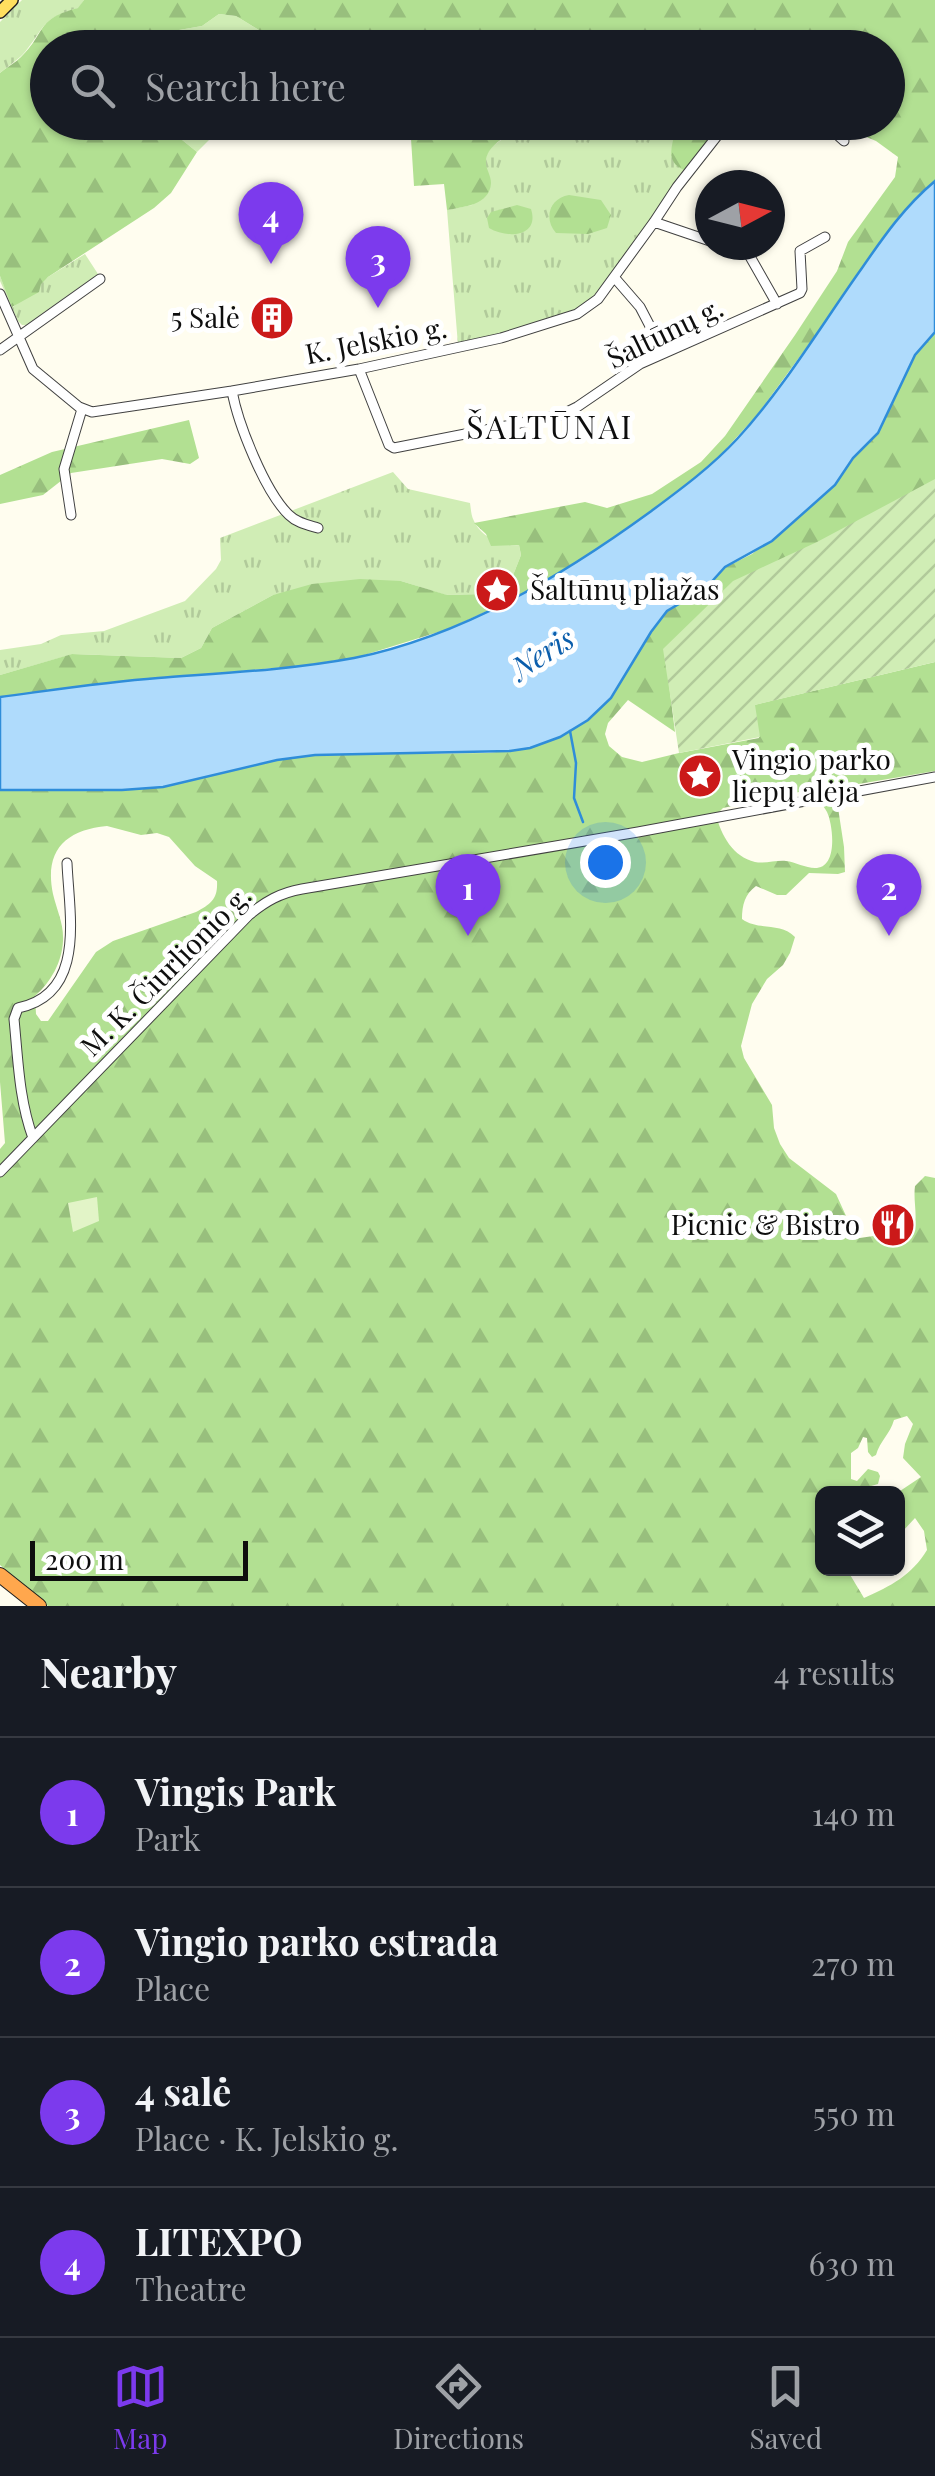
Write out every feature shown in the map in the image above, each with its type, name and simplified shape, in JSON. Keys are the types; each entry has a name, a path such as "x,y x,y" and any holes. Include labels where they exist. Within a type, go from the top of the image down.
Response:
{"highway":[{"path":"0,1575 38,1606"},
{"path":"0,1586 24,1606"}],"main road":[{"path":"0,12 12,0"}],"street":[{"name":"K. Jelskio g.","path":"82,408 98,412 359,368 501,338 577,314 598,299 714,140"},
{"path":"654,222 695,236"},
{"path":"751,260 777,304 802,291 800,252 825,237"},
{"path":"614,277 640,307 664,353"},
{"path":"0,350 100,278"},
{"path":"0,294 33,368 82,408 64,469 72,515"},
{"name":"Šaltūnų g.","path":"359,368 389,445 394,448 561,415 640,364 777,304"},
{"path":"232,391 244,431 277,499 297,522 318,528"},
{"name":"M. K. Čiurlionio g.","path":"0,1172 249,915 275,896 935,778"},
{"path":"33,1138 26,1120 14,1018 18,1008 42,999 54,988 69,955 72,940 67,863"}],"green space":[{"path":"22,0 84,0 79,8 51,19 40,30 30,30 30,44 0,73 0,22"},
{"path":"84,0 935,0 935,181 916,198 757,415 714,462 625,531 511,600 510,583 521,555 519,545 491,546 486,534 474,523 585,502 607,508 652,494 701,462 725,436 795,335 837,271 848,242 895,177 898,157 874,140 905,140 905,30 259,30 236,16 219,14 202,26 179,30 42,30 55,17 78,8"},
{"path":"219,14 236,16 259,30 179,30 202,26"},
{"path":"29,48 30,140 182,140 197,152 171,193 154,208 48,277 39,292 12,307 0,276 0,73"},
{"path":"182,140 209,140 197,152"},
{"path":"411,140 501,140 487,155 489,190 475,204 447,210 444,184 414,186"},
{"path":"673,140 708,140 684,170 674,163"},
{"path":"708,140 592,298 573,313 458,345 447,210 472,205 490,179 485,163 491,148 499,142"},
{"path":"569,195 601,200 611,215 607,228 588,234 556,233 550,210 557,200"},
{"path":"517,205 531,209 533,218 526,230 504,234 489,228 487,218 491,212"},
{"path":"85,254 98,274 22,325 18,321 0,281 0,276 13,307 48,277"},
{"path":"935,332 935,567 669,684 675,732 628,700 608,723 605,734 609,746 622,757 642,762 759,738 754,705 935,662 935,771 835,788 845,872 809,873 786,895 756,886 747,896 742,919 795,937 783,965 767,979 752,1004 741,1046 772,1105 780,1144 789,1158 836,1194 853,1239 914,1230 915,1186 925,1176 935,1178 935,1606 48,1606 0,1565 0,1149 5,1143 0,1082 0,790 163,787 314,755 488,753 530,748 560,737 588,720 611,698 667,611 706,588 720,570 752,554 835,485 853,458 878,433 915,355","holes":["799,792 811,794 824,807 832,835 828,860 817,868 747,859 729,844 716,815 723,808","107,826 169,837 195,866 217,881 215,897 196,912 113,941 96,952 48,1021 41,1021 36,1014 35,996 55,971 63,941 51,879 55,855 69,838"]},
{"path":"189,420 199,458 190,464 162,459 71,473 43,495 0,504 0,475 52,452"},
{"path":"393,472 408,489 470,503 473,519 482,532 500,543 519,545 521,555 510,583 497,576 485,581 482,594 446,595 401,581 273,595 212,628 201,648 181,658 73,654 0,675 0,650 41,644 61,635 104,631 185,601 221,560 220,538"},
{"path":"935,479 935,662 755,705 760,737 679,753 663,649 733,581 817,542"},
{"path":"360,579 401,581 447,595 482,594 487,611 448,629 358,657 0,697 0,675 72,654 181,658 201,648 212,628 273,595 312,584"},
{"path":"97,1197 99,1221 73,1232 68,1203"}],"sand":[{"name":"Šaltūnų pliažas","path":"497,576 510,583 511,600 487,611 484,585"}],"water":[{"name":"Neris","path":"935,181 935,332 915,355 878,433 853,458 835,485 772,541 725,567 706,588 667,611 611,698 588,720 560,737 510,751 315,755 163,787 0,790 0,697 354,658 394,648 472,619 582,559 684,486 737,439 787,377 887,233"}],"waterway":[{"path":"570,731 576,763 574,798 583,822"}],"place":[{"name":"LITEXPO","path":"271,264"},
{"name":"4 salė","path":"378,308"},
{"name":"5 Salė","path":"272,318"},
{"name":"Šaltūnų pliažas","path":"497,590"},
{"name":"Vingio parko liepų alėja","path":"700,776"},
{"name":"Vingis Park","path":"468,936"},
{"name":"Vingio parko estrada","path":"889,936"},
{"name":"Picnic & Bistro","path":"893,1225"}],"district":[{"name":"ŠALTŪNAI","path":"550,428"}]}
